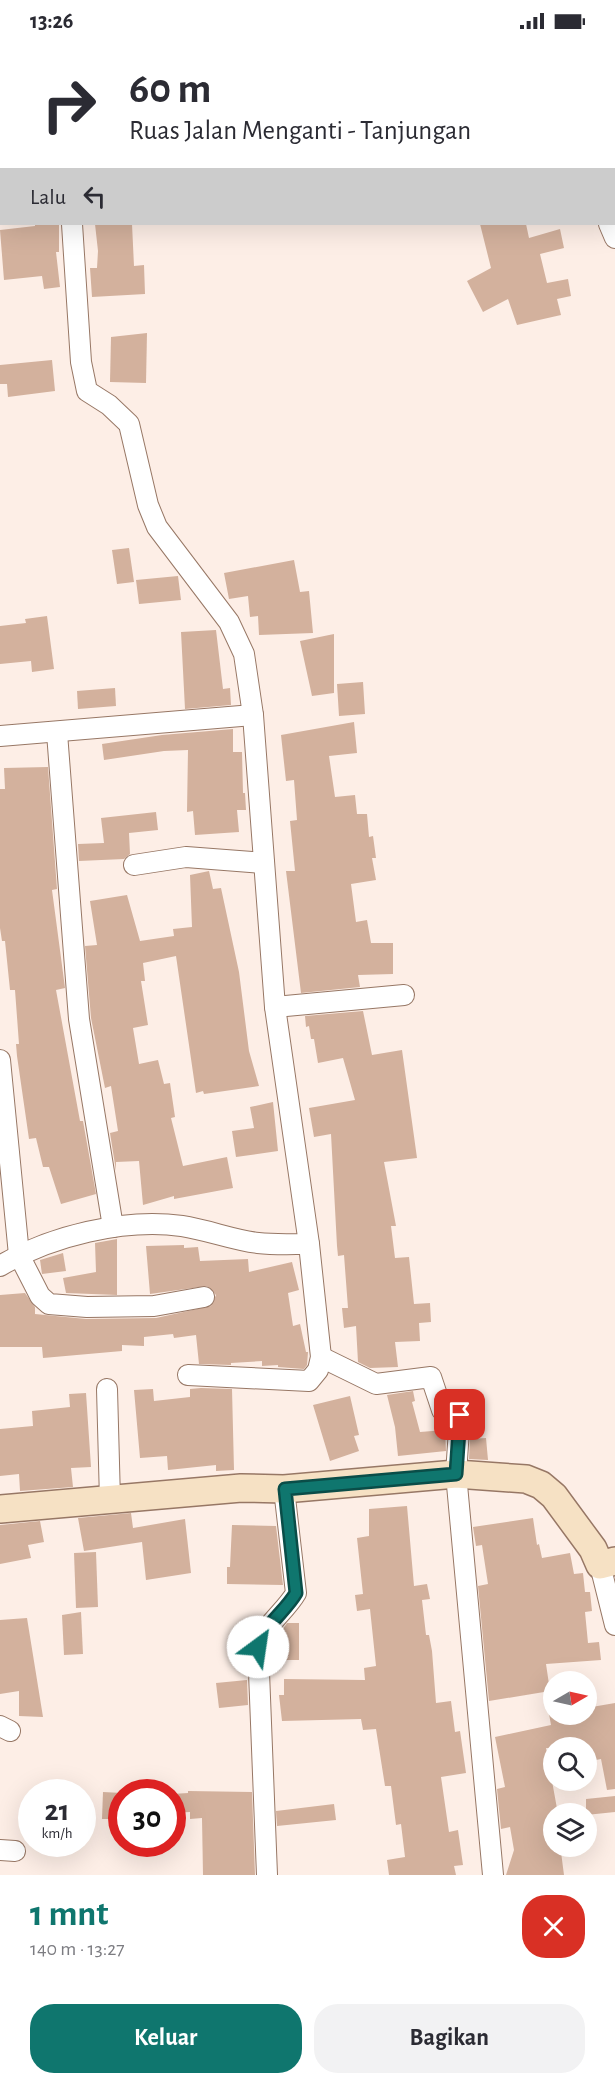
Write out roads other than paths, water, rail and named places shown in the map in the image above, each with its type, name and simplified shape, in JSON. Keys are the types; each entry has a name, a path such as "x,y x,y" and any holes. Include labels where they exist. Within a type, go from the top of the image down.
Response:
{"main road":[{"path":"0,1509 241,1488 285,1489 456,1474 526,1479 541,1485 554,1496 608,1563"}],"street":[{"path":"72,225 81,362 87,391 121,414 129,424 148,505 157,527 238,638 244,654 253,715 275,1007 309,1244 321,1358 318,1370 309,1381 188,1374"},
{"path":"0,736 253,715"},
{"path":"57,733 79,1019 113,1227"},
{"path":"134,865 186,857 264,863"},
{"path":"275,1007 404,995"},
{"path":"0,1060 18,1255 40,1296 49,1304 62,1306 154,1306 204,1297"},
{"path":"0,1266 18,1255 55,1241 113,1227 147,1222 183,1226 257,1243 309,1244"},
{"path":"321,1358 376,1384 431,1377 442,1410 460,1415 456,1474 493,1875"},
{"path":"106,1389 110,1500"},
{"path":"267,1875 258,1647 261,1635 288,1606 296,1593 285,1489"},
{"path":"608,1563 615,1625"}]}
